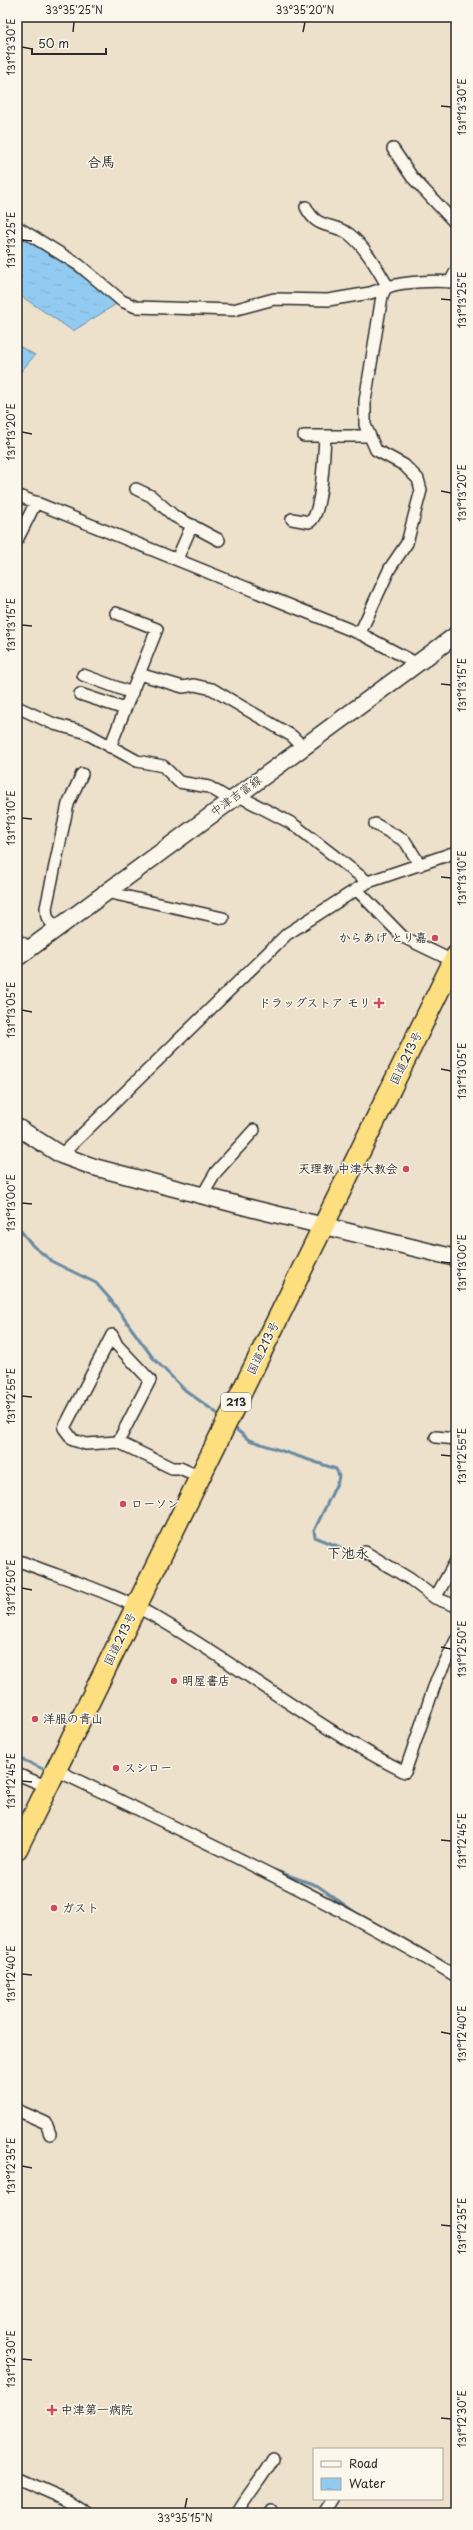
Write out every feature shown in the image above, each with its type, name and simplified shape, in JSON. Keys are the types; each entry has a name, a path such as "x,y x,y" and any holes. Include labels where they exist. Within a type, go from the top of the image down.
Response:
{"highway":[{"name":"国道213号","path":"17,1849 455,958"}],"main road":[{"name":"中津吉富線","path":"17,958 456,635"},
{"path":"17,1127 61,1155 94,1167 202,1196 456,1258"}],"street":[{"path":"393,148 412,177 456,224"},
{"path":"306,207 314,221 342,231 353,239 388,287"},
{"path":"17,227 79,265 122,301 136,307 233,310 274,299 328,300 370,293 388,287 453,282 456,271"},
{"path":"360,633 390,568 407,543 421,490 416,476 397,460 376,450 369,436 364,420 365,400 382,296 388,287"},
{"path":"304,436 369,436"},
{"path":"292,519 313,521 321,490 325,437"},
{"path":"136,489 192,525 219,540"},
{"path":"17,495 360,633 391,648 416,663"},
{"path":"17,540 36,502"},
{"path":"177,559 192,525"},
{"path":"110,747 157,629 116,613"},
{"path":"139,674 183,687 194,685 212,689 292,736 303,747"},
{"path":"83,675 132,693"},
{"path":"80,694 125,709"},
{"path":"17,707 54,724 84,732 137,761 163,766 179,782 209,787 293,824 368,882"},
{"path":"56,929 47,917 46,908 68,804 82,774"},
{"path":"375,824 405,841 420,865"},
{"path":"61,1155 225,996 279,940 368,882 456,852"},
{"path":"357,890 403,937 455,958"},
{"path":"106,892 223,918"},
{"path":"17,940 31,948"},
{"path":"202,1196 216,1172 254,1130"},
{"path":"118,1442 150,1380 127,1356 112,1335 64,1428 73,1440 79,1442 118,1442 172,1468 180,1468 200,1477"},
{"path":"436,1436 456,1439"},
{"path":"365,1552 401,1573 435,1598 456,1606"},
{"path":"17,1560 82,1583 136,1607 364,1752 405,1772 436,1681 456,1640"},
{"path":"435,1598 456,1561"},
{"path":"17,1774 52,1778 260,1870 405,1945 456,1976"},
{"path":"17,2110 46,2123 50,2134"},
{"path":"237,2513 250,2490 262,2477 273,2459"},
{"path":"17,2478 67,2500 87,2513"},
{"path":"323,2513 331,2500"}],"water":[{"path":"17,236 49,252 118,303 73,331 21,296 17,298"},
{"path":"17,345 35,355 18,375 17,374"}],"waterway":[{"path":"17,1226 33,1246 53,1262 96,1283 110,1299 153,1358 185,1390 222,1417"},
{"path":"232,1426 249,1440 336,1469 339,1476 338,1481 314,1531 315,1537 357,1554 387,1572"},
{"path":"17,1757 43,1769"},
{"path":"159,1825 175,1833"},
{"path":"271,1869 318,1886 356,1913 443,1962"}],"place":[{"name":"からあげ とり嘉","path":"435,938"},
{"name":"ドラッグストア モリ","path":"379,1003"},
{"name":"天理教 中津大教会","path":"406,1169"},
{"name":"ローソン","path":"123,1504"},
{"name":"明屋書店","path":"174,1681"},
{"name":"洋服の青山","path":"35,1719"},
{"name":"スシロー","path":"116,1768"},
{"name":"ガスト","path":"54,1908"},
{"name":"中津第一病院","path":"52,2410"}],"district":[{"name":"合馬","path":"101,162"},
{"name":"下池永","path":"348,1553"}]}
